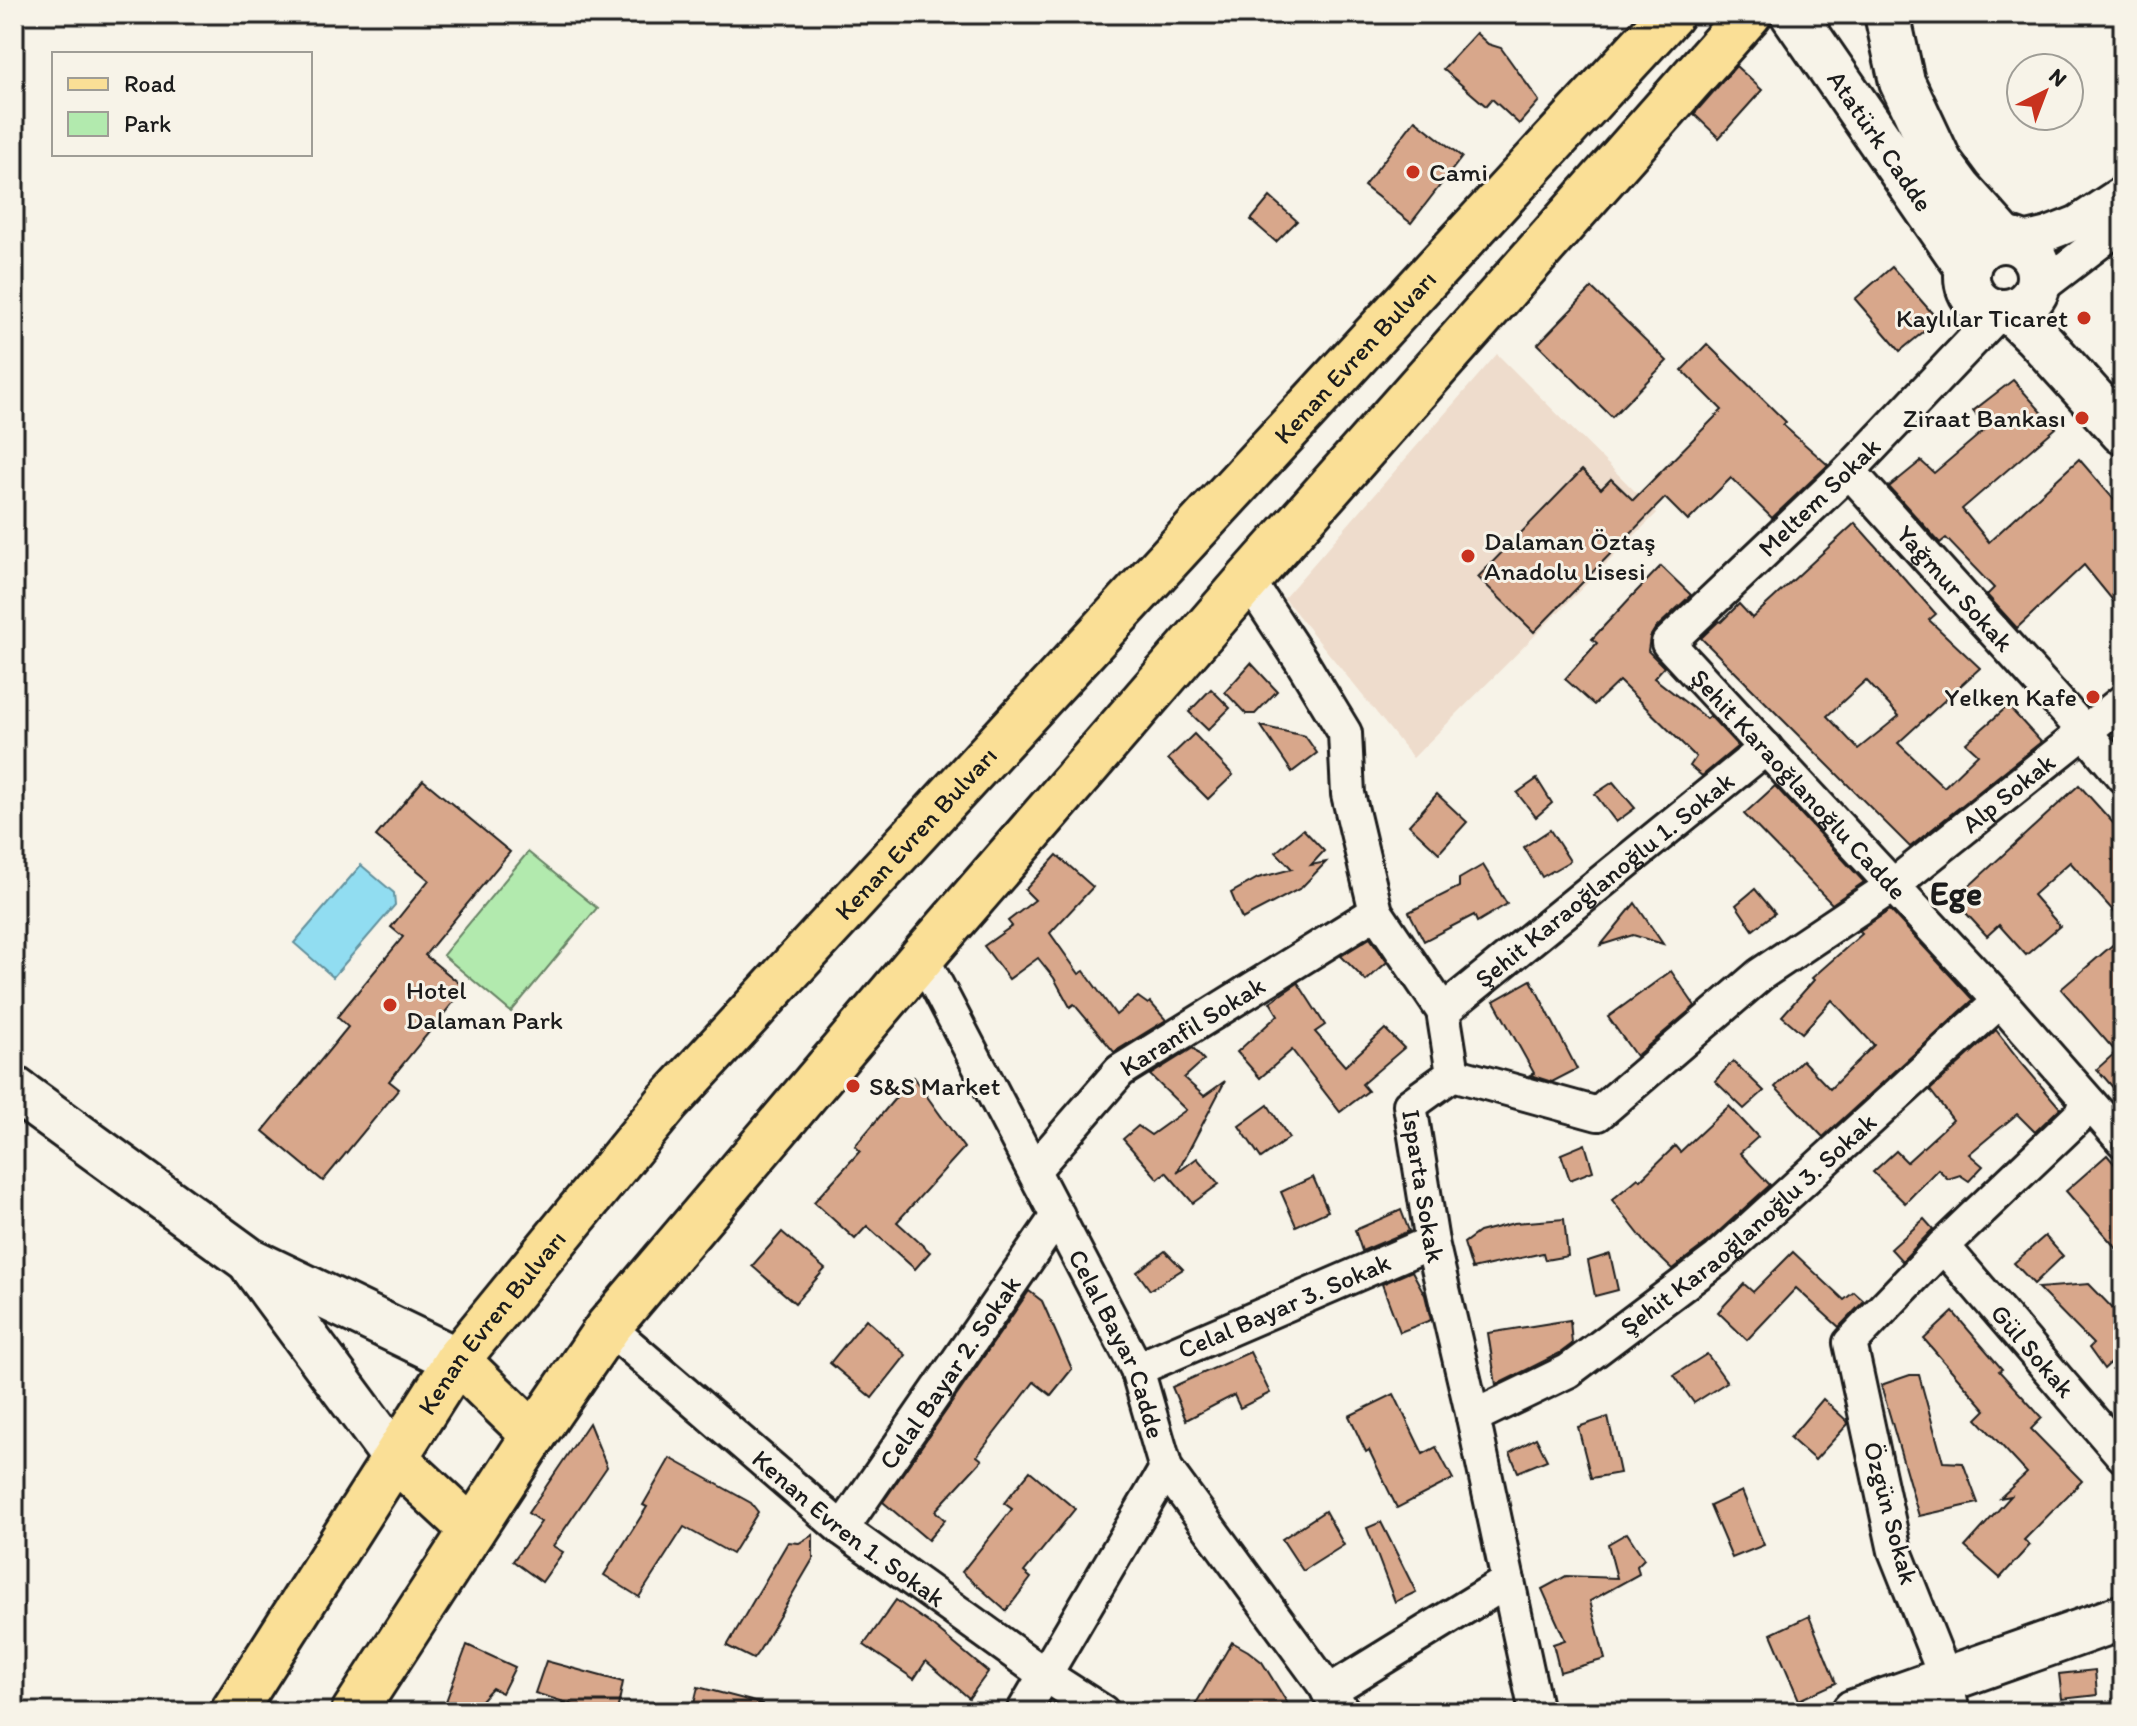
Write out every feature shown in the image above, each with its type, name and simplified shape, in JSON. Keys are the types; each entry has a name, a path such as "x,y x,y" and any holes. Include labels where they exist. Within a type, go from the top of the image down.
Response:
{"main road":[{"name":"Kenan Evren Bulvarı","path":"233,1712 457,1360 668,1102 1671,14"},
{"path":"354,1712 608,1327 1248,580 1749,14"},
{"path":"457,1360 534,1435"},
{"path":"395,1458 472,1530"}],"street":[{"name":"Atatürk Cadde","path":"1793,14 1968,268"},
{"name":"Atatürk Cadde","path":"1887,14 1902,82 1940,163 1960,190 2009,241"},
{"path":"2009,241 2025,247 2034,256 2040,278 2016,305 1988,309 1978,303 1967,281 1972,257 1980,247 1991,241 2048,234 2076,223 2123,192"},
{"name":"Meltem Sokak","path":"1668,643 1849,471 2016,305 2123,224"},
{"path":"2016,305 2036,336 2123,432"},
{"name":"Yağmur Sokak","path":"1849,471 2123,777"},
{"path":"1248,580 1345,733 1348,794 1376,912 1443,1011 1453,1074"},
{"name":"Şehit Karaoğlanoğlu Cadde","path":"1668,643 2000,1001 2123,1141"},
{"name":"Alp Sokak","path":"1453,1074 1598,1114 1761,974 1892,886 2123,701"},
{"name":"Şehit Karaoğlanoğlu 1. Sokak","path":"1443,1011 1766,748"},
{"name":"Karanfil Sokak","path":"1034,1170 1120,1071 1376,912"},
{"name":"Celal Bayar Cadde","path":"922,957 1137,1369 1166,1469 1336,1702"},
{"name":"Şehit Karaoğlanoğlu 3. Sokak","path":"1473,1417 1568,1371 1717,1259 2000,1001"},
{"name":"Isparta Sokak","path":"1453,1074 1410,1105 1432,1242 1536,1712"},
{"path":"14,1089 249,1260 457,1360"},
{"path":"1943,1246 2091,1105"},
{"name":"Celal Bayar 2. Sokak","path":"842,1529 1058,1215"},
{"name":"Celal Bayar 3. Sokak","path":"1137,1369 1432,1242"},
{"name":"Özgün Sokak","path":"1943,1246 1850,1343 1895,1551 1949,1696"},
{"name":"Gül Sokak","path":"1943,1246 2123,1456"},
{"path":"249,1260 395,1458"},
{"name":"Kenan Evren 1. Sokak","path":"608,1327 842,1529 1044,1674 1103,1712"},
{"path":"1023,1712 1166,1469"},
{"path":"1336,1702 1508,1581"},
{"path":"1854,1712 1949,1696 2123,1617"}],"shaded area":[{"name":"Dalaman Öztaş Anadolu Lisesi","path":"1497,354 1657,513 1413,758 1284,598"}],"green space":[{"path":"528,852 597,908 511,1012 443,955"}],"water":[{"path":"361,865 394,893 395,905 333,977 294,943"}],"building":[{"path":"1476,33 1488,44 1501,48 1539,101 1519,124 1492,99 1486,106 1443,69"},
{"path":"1736,66 1762,90 1719,138 1694,114"},
{"name":"Cami","path":"1415,120 1462,157 1411,223 1364,186"},
{"path":"1270,197 1297,221 1276,242 1251,220"},
{"path":"1892,267 1938,320 1900,351 1855,299"},
{"path":"1592,288 1667,361 1612,417 1538,344"},
{"path":"1707,344 1786,422 1783,425 1828,465 1772,518 1731,478 1688,521 1665,498 1534,632 1478,577 1582,470 1601,489 1611,479 1633,500 1722,410 1682,370"},
{"path":"2013,380 2056,428 1962,509 1989,542 2079,459 2123,510 2123,613 2084,565 2017,628 1987,595 1994,588 1946,538 1940,543 1889,487 1921,461 1934,473 1987,428 1973,411"},
{"path":"1855,523 1936,614 1929,620 1980,668 1898,743 1944,787 1978,754 1966,743 2008,706 2041,742 1910,847 1701,638 1739,604 1752,618","holes":["1866,680 1899,716 1858,749 1827,716"]},
{"path":"1661,566 1691,595 1650,637 1648,651 1664,667 1654,678 1707,719 1710,716 1738,746 1702,776 1690,766 1696,757 1619,681 1594,705 1565,679 1597,643 1592,639"},
{"path":"1251,663 1277,691 1255,714 1246,714 1225,692"},
{"path":"1211,689 1230,708 1208,730 1189,712"},
{"path":"1261,726 1305,736 1317,753 1292,772"},
{"path":"1194,734 1233,775 1208,799 1168,759"},
{"path":"1537,779 1552,803 1536,817 1517,793"},
{"path":"423,780 510,852 425,955 465,988 389,1081 399,1089 323,1181 263,1131 348,1027 337,1017 403,937 391,927 429,880 376,836"},
{"path":"1613,782 1635,808 1616,822 1595,794"},
{"path":"2079,785 2123,834 2123,922 2070,862 2033,895 2060,926 2026,955 1999,925 1987,936 1954,900"},
{"path":"1775,786 1864,882 1832,904 1744,814"},
{"path":"1437,794 1467,822 1439,853 1409,825"},
{"path":"1303,829 1324,851 1311,865 1326,862 1301,888 1242,919 1231,893 1258,878 1292,869 1276,852"},
{"path":"1550,830 1570,861 1542,877 1524,847"},
{"path":"1057,855 1093,887 1050,933 1079,974 1084,971 1116,1015 1138,997 1148,1004 1150,1002 1166,1020 1114,1052 1074,1004 1070,1007 1054,978 1038,958 1009,979 984,946 1012,926 1008,921 1035,900 1025,890"},
{"path":"1483,865 1507,904 1477,922 1474,915 1424,941 1409,912 1459,887 1459,879"},
{"path":"1755,889 1775,913 1753,930 1736,905"},
{"path":"1635,903 1663,944 1633,935 1601,945"},
{"path":"1890,910 1973,1000 1823,1137 1775,1087 1802,1060 1830,1089 1874,1045 1832,1000 1802,1033 1782,1016 1814,980 1812,978 1862,934 1859,931"},
{"path":"2123,936 2123,1099 2097,1069 2116,1052 2061,989"},
{"path":"1370,938 1387,962 1366,981 1341,956"},
{"path":"1671,971 1695,1006 1636,1056 1608,1017"},
{"path":"1531,980 1577,1069 1552,1082 1530,1075 1534,1073 1494,1001"},
{"path":"1298,983 1325,1025 1315,1032 1345,1066 1385,1029 1404,1048 1362,1084 1368,1091 1340,1112 1292,1050 1260,1078 1237,1052 1278,1015 1270,1002"},
{"path":"1996,1030 2060,1108 2035,1132 2017,1114 1969,1154 1983,1166 1969,1181 1960,1175 1948,1179 1938,1169 1905,1203 1873,1172 1896,1151 1907,1162 1953,1120 1930,1090"},
{"path":"1193,1048 1204,1060 1184,1078 1204,1096 1225,1081 1177,1173 1197,1158 1219,1184 1193,1203 1166,1172 1158,1179 1123,1139 1138,1126 1151,1135 1186,1110 1150,1075"},
{"path":"1733,1061 1764,1091 1744,1109 1715,1081"},
{"path":"913,1077 964,1148 897,1222 930,1252 915,1269 867,1226 855,1239 814,1202 860,1151 855,1146"},
{"path":"1268,1105 1289,1138 1261,1158 1239,1126"},
{"path":"1729,1106 1758,1137 1740,1153 1770,1185 1705,1244 1672,1269 1649,1247 1612,1200 1638,1178 1640,1180 1675,1146 1680,1152"},
{"path":"1585,1144 1593,1171 1570,1180 1561,1154"},
{"path":"2107,1155 2123,1174 2123,1256 2066,1191"},
{"path":"1313,1177 1328,1211 1296,1226 1281,1192"},
{"path":"1401,1210 1409,1231 1362,1251 1355,1230"},
{"path":"1564,1219 1568,1256 1545,1260 1543,1253 1472,1269 1464,1243 1479,1232 1514,1223"},
{"path":"1924,1219 1933,1229 1902,1261 1891,1249"},
{"path":"782,1232 825,1269 795,1303 752,1266"},
{"path":"2045,1236 2063,1256 2034,1284 2014,1263"},
{"path":"1165,1251 1183,1269 1150,1290 1137,1272"},
{"path":"1793,1252 1844,1300 1854,1292 1864,1301 1839,1327 1796,1288 1747,1340 1718,1312 1744,1284 1753,1292"},
{"path":"1610,1254 1618,1290 1595,1296 1588,1261"},
{"path":"1412,1271 1425,1295 1431,1320 1400,1332 1382,1284"},
{"path":"2089,1284 2123,1319 2123,1351 2104,1369 2089,1348 2093,1344 2038,1288"},
{"path":"1029,1291 1042,1301 1072,1369 1051,1395 1034,1382 977,1456 982,1460 935,1511 945,1520 928,1540 883,1502"},
{"path":"1953,1312 2002,1369 1999,1371 2042,1418 2031,1429 2082,1481 2024,1540 2030,1545 2000,1578 1965,1547 2011,1496 2000,1498 2027,1473 1977,1419 1986,1410 1924,1339"},
{"path":"866,1319 906,1355 872,1398 830,1363"},
{"path":"1570,1320 1572,1344 1496,1385 1488,1333"},
{"path":"1250,1352 1270,1393 1240,1408 1234,1395 1186,1420 1172,1387"},
{"path":"1707,1354 1727,1382 1694,1403 1674,1375"},
{"path":"1919,1375 1943,1462 1963,1463 1978,1503 1919,1516 1881,1385"},
{"path":"1394,1394 1423,1454 1436,1447 1453,1479 1397,1508 1349,1416"},
{"path":"1823,1399 1848,1424 1815,1460 1790,1438"},
{"path":"1608,1417 1620,1473 1591,1478 1578,1427"},
{"path":"589,1423 607,1467 553,1546 563,1552 542,1582 513,1561 541,1522 528,1513"},
{"path":"1536,1438 1547,1460 1518,1472 1510,1453"},
{"path":"670,1458 751,1503 758,1512 732,1554 684,1527 639,1597 604,1575 647,1507 643,1505"},
{"path":"1030,1471 1075,1509 1024,1572 1031,1578 1006,1611 962,1572 1012,1509 1004,1503"},
{"path":"1742,1491 1764,1545 1732,1558 1710,1506"},
{"path":"1325,1511 1344,1545 1303,1571 1282,1539"},
{"path":"1381,1522 1416,1592 1395,1602 1367,1528"},
{"path":"1627,1533 1644,1559 1637,1566 1639,1574 1590,1601 1605,1659 1560,1672 1553,1644 1565,1640 1542,1589 1566,1576 1617,1578 1608,1544"},
{"path":"813,1535 813,1559 753,1659 727,1646 788,1542 799,1543"},
{"path":"896,1600 988,1672 969,1698 926,1661 914,1679 864,1645"},
{"path":"1809,1616 1836,1683 1799,1700 1771,1634"},
{"path":"1232,1642 1262,1662 1293,1712 1191,1712"},
{"path":"467,1645 515,1667 502,1693 492,1688 470,1712 442,1712"},
{"path":"546,1661 623,1682 617,1712 590,1710 535,1693"},
{"path":"2095,1670 2097,1695 2062,1699 2059,1674"},
{"path":"698,1687 763,1704 762,1712 692,1712"}],"place":[{"name":"Cami","path":"1413,172"},
{"name":"Kaylılar Ticaret","path":"2084,318"},
{"name":"Ziraat Bankası","path":"2082,418"},
{"name":"Dalaman Öztaş Anadolu Lisesi","path":"1468,556"},
{"name":"Yelken Kafe","path":"2093,697"},
{"name":"Hotel Dalaman Park","path":"390,1005"},
{"name":"S&S Market","path":"853,1086"}],"district":[{"name":"Ege","path":"1956,893"}]}
